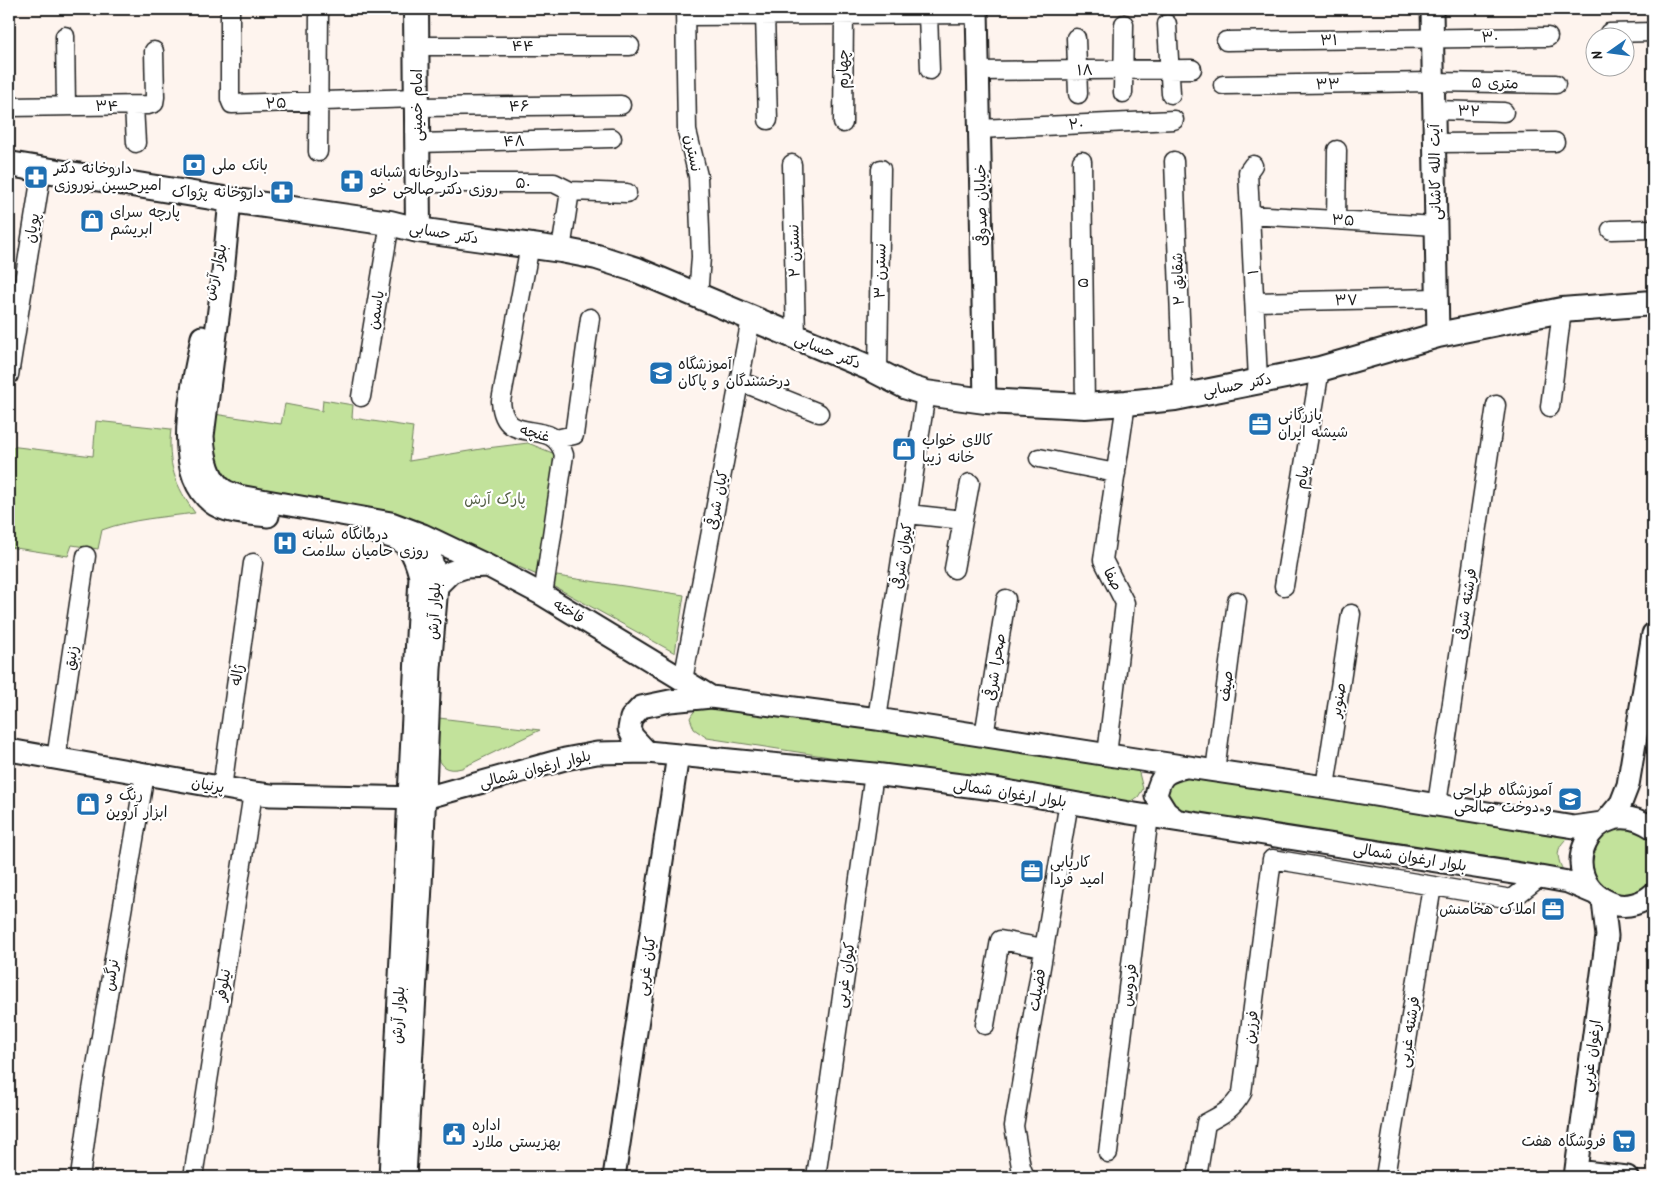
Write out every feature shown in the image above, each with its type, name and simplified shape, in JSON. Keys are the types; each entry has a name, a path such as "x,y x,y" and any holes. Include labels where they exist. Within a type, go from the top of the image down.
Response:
{"main road":[{"name":"امام خمینی","path":"416,9 414,149 418,230"},
{"name":"دکتر حسابی","path":"9,164 597,257 637,270 878,372 907,387 926,393 985,401 1085,406 1182,396 1320,369 1438,335 1562,310 1653,303"}],"street":[{"name":"۲۵","path":"230,9 230,99 232,104 318,101 416,102"},
{"path":"318,152 319,9"},
{"name":"آیت الله کاشانی","path":"1432,9 1438,335"},
{"path":"685,12 844,14 874,11 928,14 977,11"},
{"name":"خیابان صدوقی","path":"977,11 985,401"},
{"name":"نسترن","path":"685,12 688,131 698,176 701,257 698,297"},
{"path":"768,120 772,13"},
{"name":"چهارم","path":"843,123 844,14"},
{"path":"928,14 930,70"},
{"path":"1123,93 1124,24"},
{"path":"1167,24 1171,94"},
{"path":"1634,32 1653,32"},
{"path":"65,36 66,106"},
{"name":"۳۰","path":"1432,38 1548,37"},
{"path":"1076,38 1078,94"},
{"name":"۳۱","path":"1226,41 1432,38"},
{"name":"۴۴","path":"416,46 630,46"},
{"name":"۳۴","path":"9,107 148,106 154,102 155,97 154,51"},
{"name":"۱۸","path":"978,71 1192,69"},
{"name":"۵ متری","path":"1433,82 1556,84"},
{"name":"۳۳","path":"1223,85 1433,82"},
{"name":"۴۶","path":"416,102 621,105"},
{"path":"134,106 136,143"},
{"name":"۳۲","path":"1434,110 1504,112"},
{"name":"۲۰","path":"979,129 1174,120"},
{"name":"۴۸","path":"414,149 612,138"},
{"path":"1435,143 1554,142"},
{"path":"1336,220 1337,150"},
{"name":"۵","path":"1082,161 1085,406"},
{"name":"شقایق ۲","path":"1174,161 1182,396"},
{"name":"نسترن ۲","path":"792,164 796,337"},
{"name":"۱","path":"1253,165 1248,172 1258,380"},
{"name":"پویان","path":"9,375 42,169"},
{"name":"نسترن ۳","path":"878,372 881,169"},
{"name":"۵۰","path":"417,184 554,184 570,191 627,193"},
{"path":"560,250 570,191"},
{"path":"227,227 230,200"},
{"name":"۳۵","path":"1250,214 1436,226"},
{"name":"یاسمن","path":"361,397 390,223"},
{"name":"بلوار آرش","path":"227,227 222,294 203,436 205,456 211,474 223,490 239,496 391,523 422,534 431,555 437,586 417,798 390,1177"},
{"name":"بلوار آرش","path":"227,227 209,292 186,429 192,474 200,490 212,504 227,510 394,536 408,546 416,559 420,576 415,1010 405,1177"},
{"path":"1611,230 1653,229"},
{"name":"غنچه","path":"530,245 501,401 505,420 513,428 550,435 562,447 564,455 543,595"},
{"name":"۳۷","path":"1255,302 1438,298"},
{"path":"1550,407 1562,310"},
{"path":"556,440 574,435 590,318"},
{"name":"کیان شرقی","path":"683,680 751,319"},
{"name":"پیام","path":"1284,586 1320,369"},
{"path":"739,380 819,413"},
{"name":"کیوان شرقی","path":"877,719 926,393"},
{"name":"صفا","path":"1107,755 1125,603 1103,560 1126,403"},
{"name":"فرشته شرقی","path":"1437,804 1496,405"},
{"path":"1040,458 1116,473"},
{"path":"954,569 970,483"},
{"path":"908,514 963,520"},
{"name":"فاخته","path":"422,534 543,595 710,697"},
{"name":"زنبق","path":"56,759 86,556"},
{"name":"ژاله","path":"222,788 253,563"},
{"path":"437,586 450,572 466,567 488,566"},
{"name":"صحرا شرقی","path":"984,736 1006,599"},
{"name":"صیف","path":"1215,771 1237,601"},
{"name":"صنوبر","path":"1325,786 1351,614"},
{"path":"1599,897 1586,883 1581,870 1581,856 1584,843 1592,832 1621,803 1628,785 1653,634"},
{"path":"647,752 633,737 629,729 631,718 640,707 670,701 710,697 877,719 1185,767 1325,786 1574,827 1604,822 1618,817 1631,817 1648,824"},
{"name":"پرنیان","path":"9,750 253,793 417,798"},
{"name":"بلوار ارغوان شمالی","path":"417,798 565,759 597,753 647,752 874,774 1001,790 1139,814 1568,882 1617,905 1646,899"},
{"name":"کیان غربی","path":"614,1177 678,755"},
{"path":"1139,814 1150,782 1149,772 1141,760"},
{"path":"1175,819 1160,804 1156,796 1157,790 1162,776 1171,770 1185,767"},
{"name":"نرگس","path":"80,1177 92,1090 145,774"},
{"name":"کیوان غربی","path":"816,1177 874,774"},
{"path":"1628,785 1632,804 1636,812 1648,824"},
{"name":"نیلوفر","path":"194,1177 253,793"},
{"name":"فضیلت","path":"1025,1177 1021,1167 1014,1126 1069,802"},
{"name":"فردوس","path":"1108,1153 1139,814"},
{"name":"فرزین","path":"1198,1177 1206,1123 1224,1114 1235,1105 1242,1092 1272,859 1432,886"},
{"path":"1432,886 1512,899 1540,877"},
{"name":"فرشته غربی","path":"1385,1177 1432,886"},
{"name":"ارغوان غربی","path":"1575,1174 1607,936 1607,922 1599,897"},
{"path":"1607,936 1622,915 1646,899"},
{"path":"985,1025 1000,940 1044,948"},
{"path":"1575,1174 1627,1177"}],"green space":[{"name":"پارک آرش","path":"323,400 353,405 352,418 413,427 409,461 528,443 555,454 537,575 408,519 227,486 210,456 214,414 281,424 285,404 322,411"},
{"path":"96,421 171,429 170,453 174,474 182,493 195,513 160,517 113,526 102,530 98,549 72,545 68,556 9,547 9,446 93,456"},
{"path":"550,575 684,595 675,653 548,583"},
{"path":"711,703 1132,766 1139,773 1143,789 1138,797 1127,803 707,738 694,729 690,718 698,708"},
{"path":"439,718 540,730 462,768 451,769 444,767 439,761 437,754"},
{"path":"1181,775 1572,834 1562,843 1558,852 1559,862 1565,874 1179,813 1170,807 1163,784"},
{"path":"1619,824 1653,838 1653,883 1641,892 1617,897 1591,878 1591,844"}],"place":[{"name":"بانک ملی","path":"194,165"},
{"name":"داروخانه دکتر امیرحسین نوروزی","path":"36,177"},
{"name":"داروخانه شبانه روزی دکتر صالحی خو","path":"352,181"},
{"name":"داروخانه پژواک","path":"282,192"},
{"name":"پارچه سرای ابریشم","path":"92,221"},
{"name":"آموزشگاه درخشندگان و پاکان","path":"661,373"},
{"name":"بازرگانی شیشه ایران","path":"1260,424"},
{"name":"کالای خواب خانه زیبا","path":"904,449"},
{"name":"درمانگاه شبانه روزی حامیان سلامت","path":"285,543"},
{"name":"آموزشگاه طراحی و دوخت صالحی","path":"1570,799"},
{"name":"رنگ و ابزار آروین","path":"88,804"},
{"name":"کاریابی امید فردا","path":"1032,871"},
{"name":"املاک هخامنش","path":"1553,909"},
{"name":"اداره بهزیستی ملارد","path":"454,1134"},
{"name":"فروشگاه هفت","path":"1624,1141"}]}
